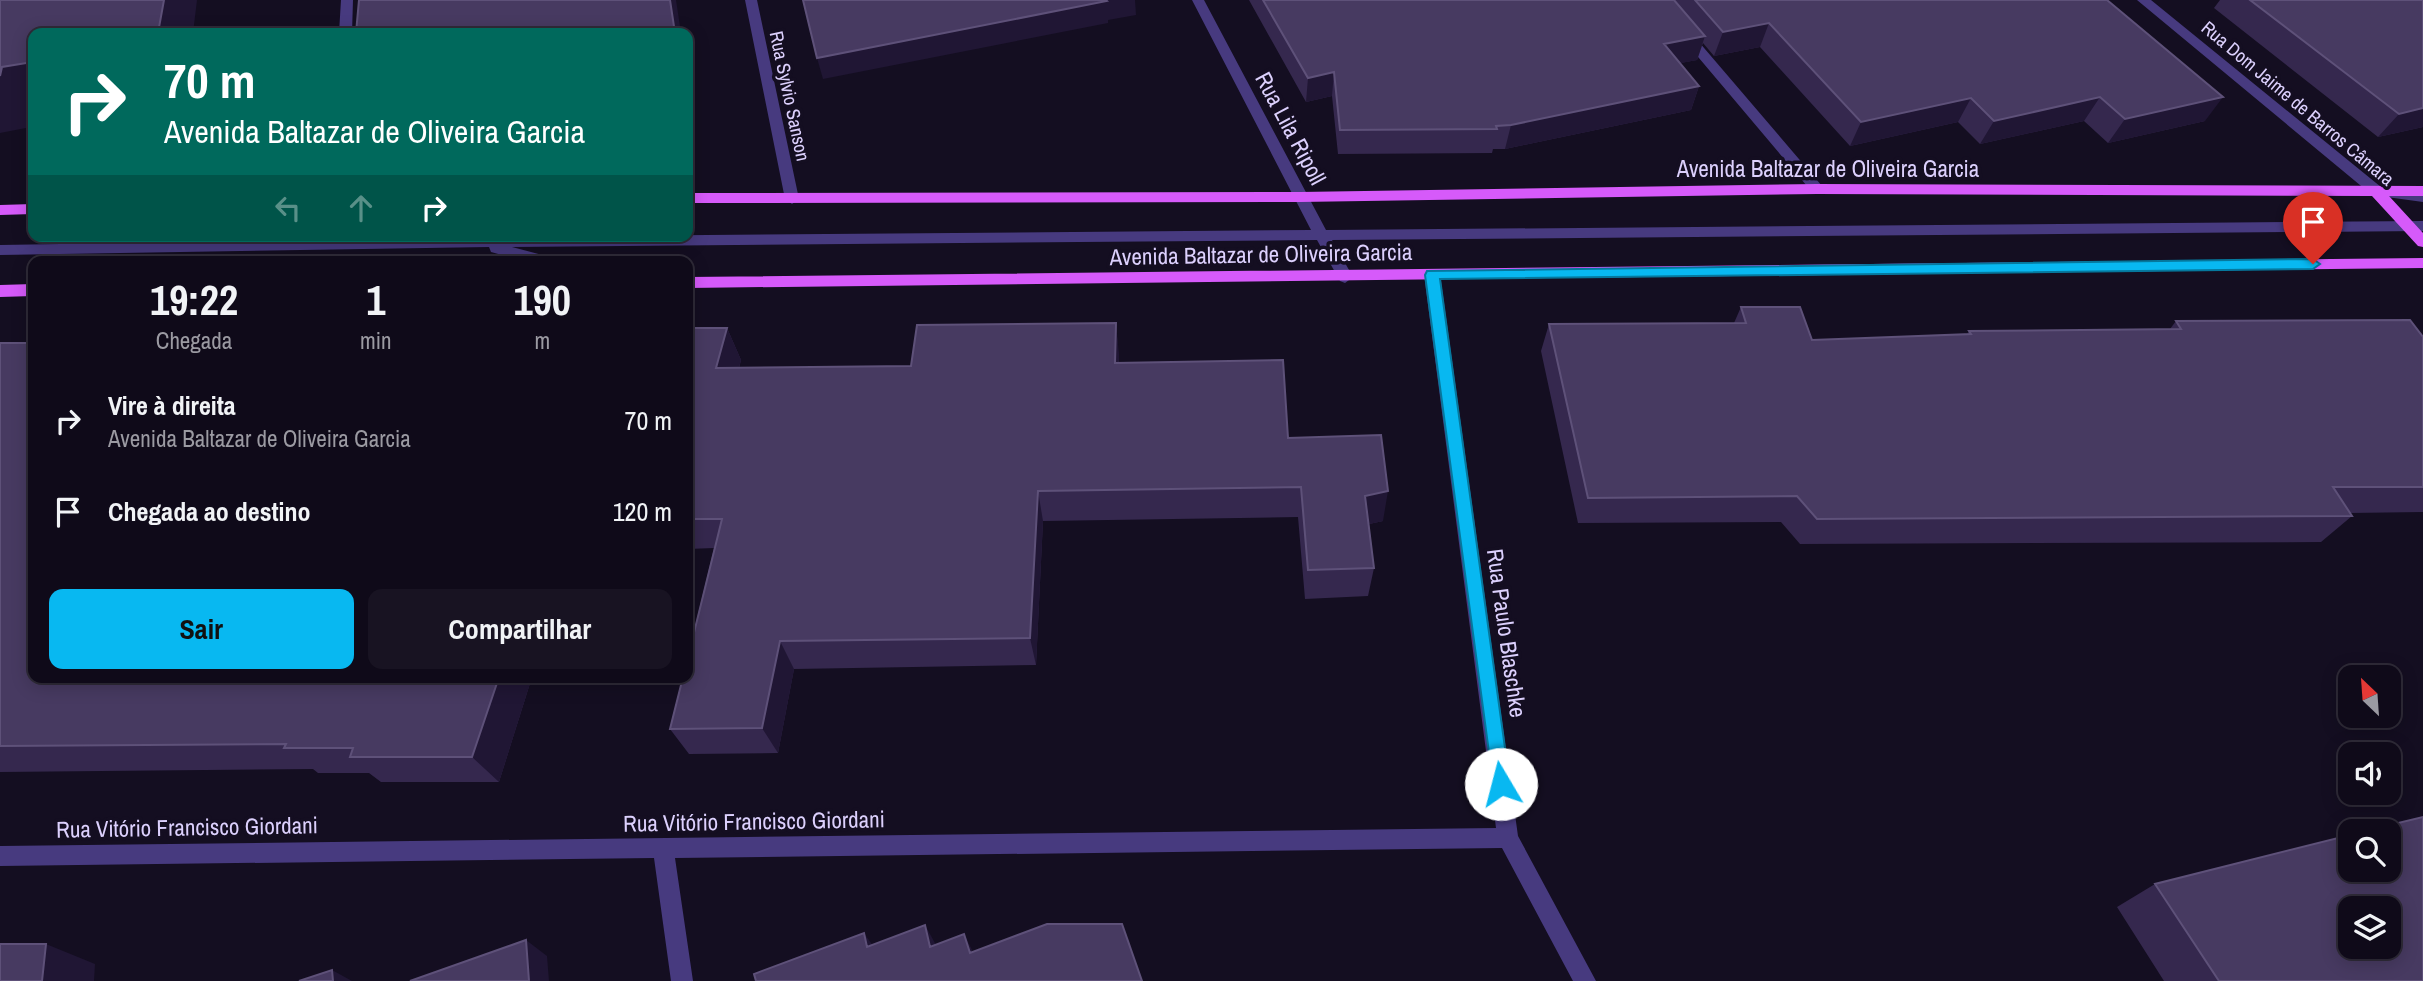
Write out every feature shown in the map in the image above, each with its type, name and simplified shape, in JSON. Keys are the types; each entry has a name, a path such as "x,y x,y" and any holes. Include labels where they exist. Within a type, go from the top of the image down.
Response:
{"main road":[{"name":"Avenida Baltazar de Oliveira Garcia","path":"693,198 1300,197 1817,189 2423,191"},
{"name":"Rua Dom Jaime de Barros Câmara","path":"2377,192 2416,226 2423,242"},
{"path":"0,210 28,209"},
{"name":"Avenida Baltazar de Oliveira Garcia","path":"693,283 2423,263"},
{"path":"0,290 28,290"}],"street":[{"path":"346,28 347,0"},
{"name":"Rua Sylvio Sanson","path":"751,0 792,199"},
{"name":"Rua Lila Ripoll","path":"1198,0 1300,197 1345,277"},
{"path":"1656,0 1817,189"},
{"name":"Rua Dom Jaime de Barros Câmara","path":"2143,0 2377,192"},
{"path":"2377,192 2423,197"},
{"path":"693,240 2416,226"},
{"path":"0,250 472,242 526,256"},
{"name":"Rua Paulo Blaschke","path":"1432,275 1508,838 1584,981"},
{"name":"Rua Vitório Francisco Giordani","path":"0,856 1508,838"},
{"path":"663,848 682,981"}],"building":[{"path":"0,0 164,0 159,28 28,28 28,63 2,67 0,76"},
{"path":"359,0 670,0 674,28 356,28"},
{"path":"803,0 1106,0 1107,1 817,58"},
{"path":"1263,0 1674,0 1705,36 1664,44 1699,86 1496,126 1497,129 1340,130 1334,72 1308,78"},
{"path":"1695,0 2107,0 2223,97 2125,119 2100,97 1994,121 1971,98 1861,122 1769,23 1723,32"},
{"path":"2250,0 2423,0 2423,108 2399,114"},
{"path":"1741,307 1800,307 1812,340 1971,334 1969,331 2181,329 2176,321 2410,320 2423,337 2423,487 2333,487 2352,516 1817,519 1797,496 1588,498 1549,324 1746,323"},
{"path":"1116,323 1115,363 1283,360 1288,438 1381,435 1388,491 1365,496 1374,568 1308,570 1301,487 1038,491 1030,638 780,641 762,728 670,729 682,683 693,683 693,637 722,519 693,519 693,328 727,328 716,368 911,366 917,325"},
{"path":"0,343 28,343 28,683 497,683 472,757 350,757 353,748 284,748 286,744 0,746"},
{"path":"2423,817 2423,981 2219,981 2155,884 2338,838 2338,882 2401,882 2401,822"},
{"path":"1047,924 1122,924 1142,981 756,981 754,974 864,933 867,947 925,925 930,947 964,934 970,953"},
{"path":"526,940 529,981 410,981"},
{"path":"0,944 46,944 42,981 0,981"},
{"path":"332,970 333,981 299,981"}],"route":[{"path":"1501,784 1432,275 2313,264"}]}
